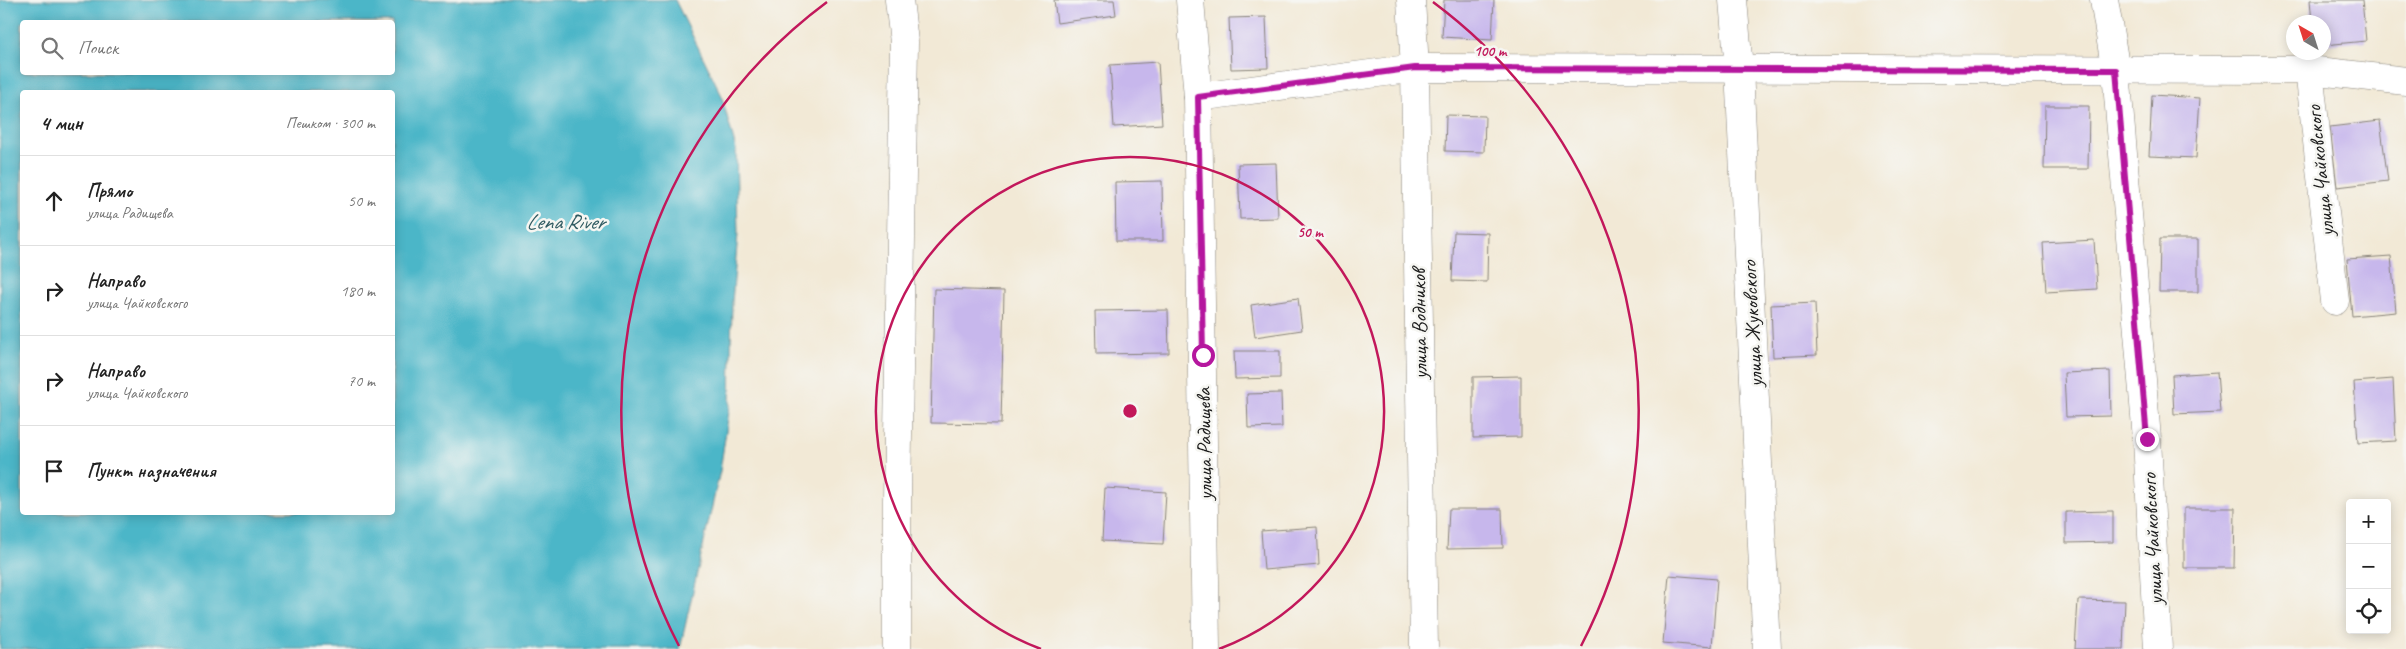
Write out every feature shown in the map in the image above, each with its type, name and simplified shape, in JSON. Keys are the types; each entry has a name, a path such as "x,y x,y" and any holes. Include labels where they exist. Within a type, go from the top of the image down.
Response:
{"street":[{"path":"897,649 897,501 904,42 899,0"},
{"name":"улица Радищева","path":"1190,0 1198,97 1206,649"},
{"name":"улица Водников","path":"1411,0 1415,68 1424,649"},
{"name":"улица Жуковского","path":"1732,0 1739,69 1767,649"},
{"name":"улица Чайковского","path":"2104,0 2116,70 2147,439 2158,649"},
{"name":"улица Чайковского","path":"1198,97 1415,68 2309,70 2406,81"},
{"name":"улица Чайковского","path":"2309,70 2335,301"}],"water":[{"name":"Lena River","path":"0,0 675,0 721,94 736,149 738,234 732,302 730,405 720,471 680,649 0,649"}],"building":[{"path":"1054,0 1114,0 1116,15 1057,23"},
{"path":"1444,0 1494,0 1492,40 1442,37"},
{"path":"2310,0 2362,0 2366,41 2331,44 2331,15 2311,15"},
{"path":"1266,17 1268,68 1231,69 1229,18"},
{"path":"1158,62 1162,124 1114,127 1110,65"},
{"path":"2152,95 2200,98 2196,158 2149,156"},
{"path":"2045,106 2089,106 2088,169 2044,169"},
{"path":"1446,115 1485,116 1484,152 1445,151"},
{"path":"2380,121 2388,181 2337,187 2330,127"},
{"path":"1276,163 1278,218 1240,219 1238,164"},
{"path":"1162,181 1163,241 1116,241 1115,182"},
{"path":"1454,232 1488,233 1487,282 1452,281"},
{"path":"2160,239 2198,239 2198,292 2159,292"},
{"path":"2094,240 2097,289 2046,292 2043,243"},
{"path":"2391,256 2396,312 2352,316 2347,259"},
{"path":"934,289 1004,291 1001,424 931,423"},
{"path":"1298,298 1302,330 1255,337 1251,305"},
{"path":"1815,303 1817,355 1773,357 1771,305"},
{"path":"1168,310 1169,353 1096,354 1095,311"},
{"path":"1234,351 1280,351 1280,378 1235,379"},
{"path":"2110,371 2111,416 2066,417 2064,373"},
{"path":"2217,372 2220,412 2174,414 2172,375"},
{"path":"1521,376 1521,437 1473,438 1473,377"},
{"path":"2393,379 2396,441 2358,443 2354,382"},
{"path":"1281,393 1282,427 1248,428 1247,394"},
{"path":"1105,488 1166,492 1163,544 1102,541"},
{"path":"2184,508 2235,508 2234,568 2184,568"},
{"path":"1449,509 1502,509 1503,548 1447,549"},
{"path":"2113,511 2113,542 2066,543 2066,512"},
{"path":"1317,527 1319,565 1264,570 1261,531"},
{"path":"1669,575 1717,579 1712,647 1663,643"},
{"path":"2078,600 2125,601 2123,649 2075,649"}],"route":[{"path":"1203,355 1198,97 1415,68 2116,70 2147,439"}]}
